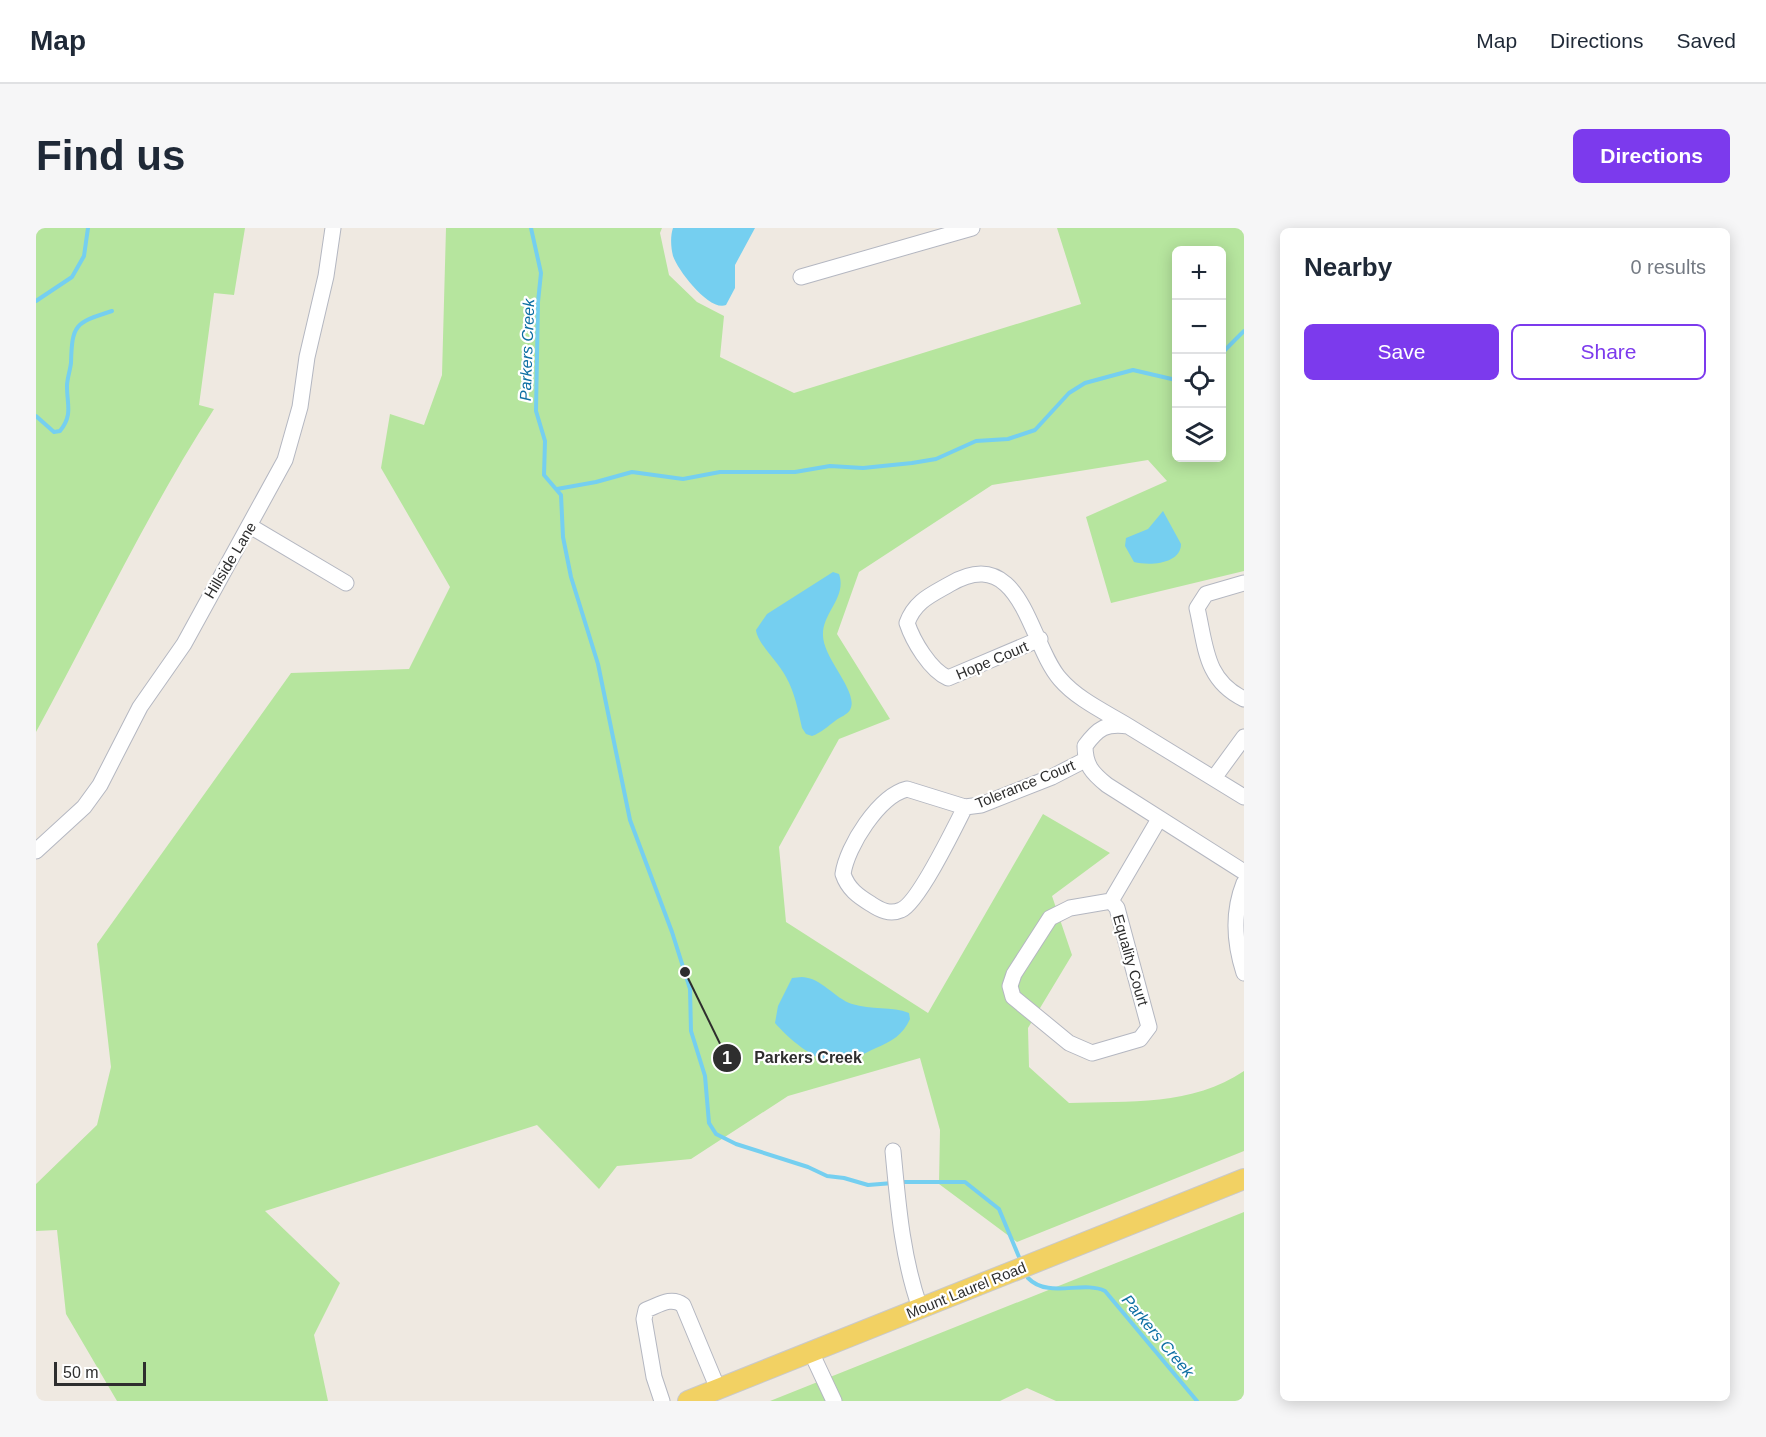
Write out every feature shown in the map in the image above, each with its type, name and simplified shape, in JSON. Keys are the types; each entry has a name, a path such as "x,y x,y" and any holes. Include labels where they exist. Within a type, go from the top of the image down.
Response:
{"main road":[{"name":"Mount Laurel Road","path":"688,1401 1244,1179"}],"street":[{"name":"Hillside Lane","path":"36,851 84,807 100,785 140,707 184,644 219,576 250,526 285,460 293,440 309,344 326,276 333,228"},
{"path":"801,277 972,228"},
{"path":"250,526 346,583"},
{"name":"Hope Court","path":"1040,639 948,678 938,674 911,634 907,623 916,604 954,582 985,574 1013,590 1040,639 1051,666 1067,686 1244,798"},
{"path":"1244,584 1206,594 1197,608 1212,674 1230,692 1244,699"},
{"path":"1128,726 1110,724 1100,728 1085,746 1085,760 1102,780 1244,872"},
{"path":"1214,778 1244,737"},
{"name":"Tolerance Court","path":"965,807 925,881 904,909 894,913 884,911 853,892 846,884 843,874 849,852 878,807 896,792 907,789 955,806 965,807 987,802 1052,777 1085,760"},
{"name":"Equality Court","path":"1111,901 1117,908 1149,1026 1140,1039 1092,1053 1069,1043 1012,997 1010,986 1014,974 1050,918 1070,908 1111,901 1159,819"},
{"path":"1244,883 1236,908 1235,927 1244,973"},
{"path":"893,1151 901,1233 911,1280 920,1308"},
{"path":"662,1401 654,1377 644,1319 646,1310 668,1301 674,1300 683,1305 718,1389"},
{"path":"811,1352 834,1401"}],"green space":[{"path":"36,228 245,228 234,295 214,293 199,405 214,409 166,488 36,732"},
{"path":"446,228 662,228 660,233 669,275 697,302 724,316 720,357 794,393 1081,304 1057,228 1244,228 1244,571 1111,603 1086,517 1167,481 1148,460 992,485 859,572 837,634 890,719 839,739 779,847 786,922 928,1013 1043,814 1110,853 1052,896 1072,955 1028,1028 1029,1067 1069,1103 1137,1101 1182,1096 1224,1082 1244,1071 1244,1151 1017,1242 939,1184 940,1130 920,1058 788,1096 691,1159 617,1166 599,1189 537,1125 265,1211 340,1283 314,1335 328,1401 117,1401 66,1314 57,1230 36,1231 36,1184 97,1125 111,1067 97,944 291,673 409,669 450,587 381,468 390,414 424,425 442,375"},
{"path":"1244,1212 1244,1401 1056,1401 1027,1388 1000,1401 770,1401"}],"water":[{"path":"673,228 755,228 735,265 735,288 726,305 719,306 704,297 681,271 672,253"},
{"path":"1163,511 1181,544 1180,551 1176,556 1164,562 1148,564 1134,562 1125,546 1126,538 1148,529"},
{"path":"833,572 839,574 840,590 824,626 824,643 846,684 852,703 847,713 812,736 806,734 802,728 789,683 783,671 760,641 756,630 767,614"},
{"path":"802,977 822,984 852,1004 902,1011 909,1013 910,1019 896,1037 856,1057 836,1062 820,1058 794,1042 775,1023 778,1006 792,978"}],"waterway":[{"path":"36,301 72,277 84,256 88,228"},
{"name":"Parkers Creek","path":"531,228 541,273 538,302 536,411 545,441 544,475 561,495 563,537 571,577 598,664 630,820 672,932 690,989 691,1031 705,1076 709,1123 716,1134 736,1144 808,1167 827,1176 868,1185 893,1183"},
{"path":"36,416 54,432 60,431 68,415 67,383 75,333 83,322 112,311"},
{"path":"1226,349 1244,331"},
{"path":"557,489 632,472 683,479 720,472 795,472 830,466 863,468 936,459 976,441 1008,439 1035,430 1069,393 1085,383 1133,370 1172,379"},
{"name":"Parkers Creek","path":"900,1182 965,1182 999,1209 1019,1257"},
{"name":"Parkers Creek","path":"1028,1278 1045,1287 1086,1287 1105,1291 1197,1401"}],"place":[{"name":"Parkers Creek","path":"685,972"}]}
